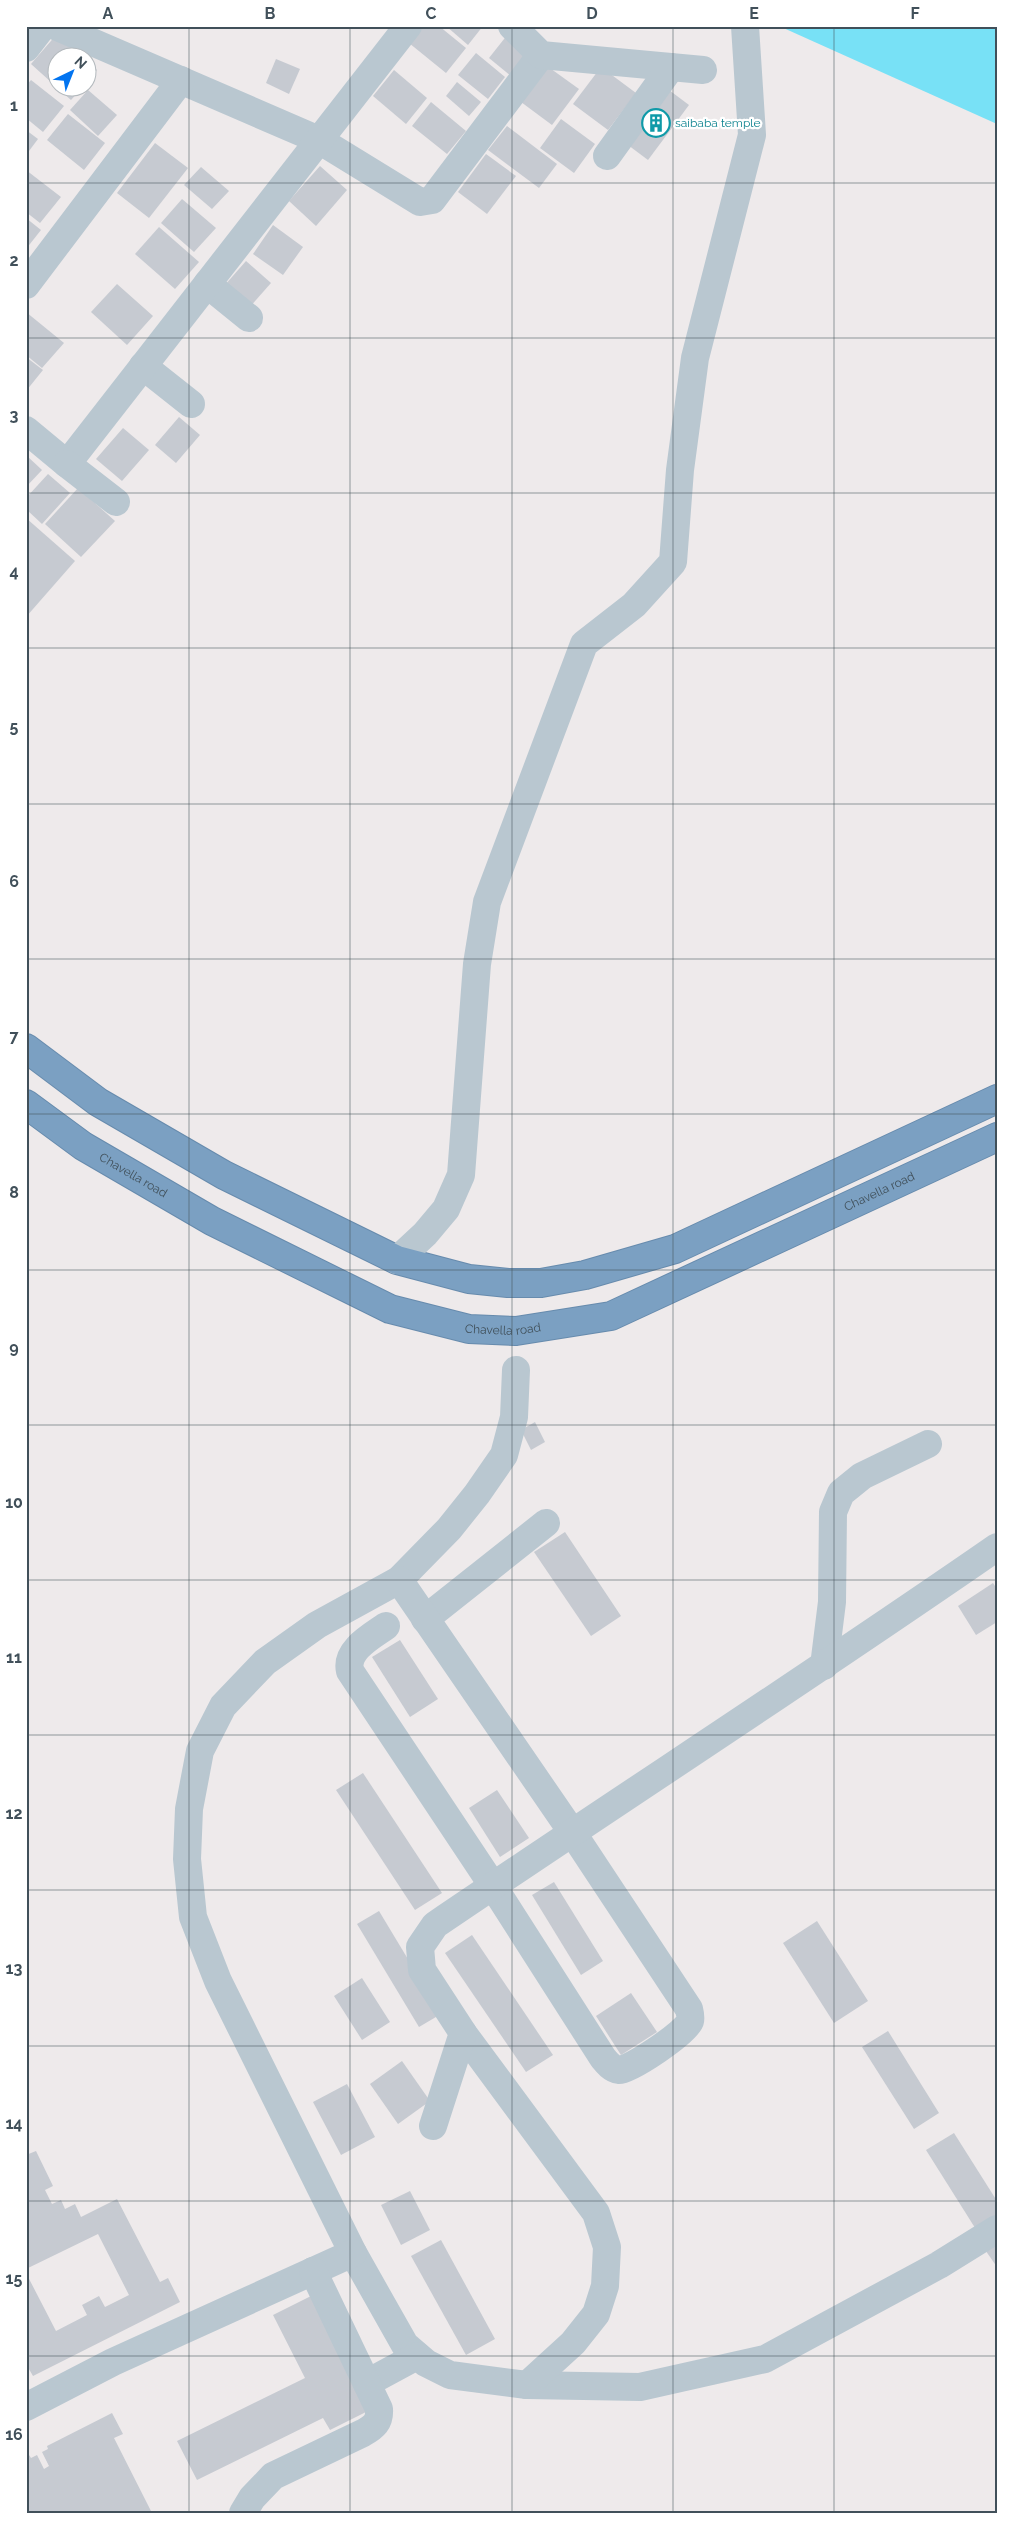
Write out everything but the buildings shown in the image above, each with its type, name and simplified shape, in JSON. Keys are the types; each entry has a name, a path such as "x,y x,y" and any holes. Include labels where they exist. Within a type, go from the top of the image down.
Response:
{"highway":[{"path":"26,1048 98,1102 224,1175 397,1260 469,1279 508,1283 541,1283 585,1275 676,1249 997,1099"},
{"name":"Chavella road","path":"26,1104 83,1146 212,1221 390,1309 469,1329 516,1331 611,1316 997,1137"}],"street":[{"path":"26,48 43,26"},
{"path":"55,26 319,140 413,200 420,202 432,200 541,55"},
{"path":"67,464 408,26"},
{"path":"512,26 541,55 703,70"},
{"path":"397,1260 425,1234 446,1209 461,1175 477,964 487,902 584,644 634,605 673,562 680,470 695,358 752,135 745,26"},
{"path":"607,156 671,67"},
{"path":"26,285 181,80"},
{"path":"207,284 249,318"},
{"path":"143,366 192,404"},
{"path":"26,430 116,502"},
{"path":"516,1370 514,1417 504,1455 477,1494 450,1528 399,1580 310,1630 265,1662 223,1706 200,1751 189,1809 187,1859 193,1917 218,1981 352,2253 405,2345 426,2364 450,2375 527,2386 640,2387 765,2358 922,2274 997,2229"},
{"path":"824,1666 832,1602 833,1512 841,1493 862,1476 928,1444"},
{"path":"425,1619 546,1523"},
{"path":"527,2386 573,2343 596,2314 605,2286 607,2247 596,2213 463,2033 422,1970 420,1947 435,1925 824,1666 997,1547"},
{"path":"386,1626 361,1644 352,1655 348,1664 350,1671 610,2066 620,2070 630,2066 684,2030 690,2021 689,2009 572,1832 399,1580"},
{"path":"432,2126 463,2033"},
{"path":"26,2407 108,2352 313,2271 352,2253"},
{"path":"243,2513 252,2498 273,2476 373,2428 380,2419 379,2409 313,2271"},
{"path":"367,2383 417,2356"}],"water":[{"path":"779,26 997,26 997,124"}],"place":[{"name":"saibaba temple","path":"656,123"}]}
